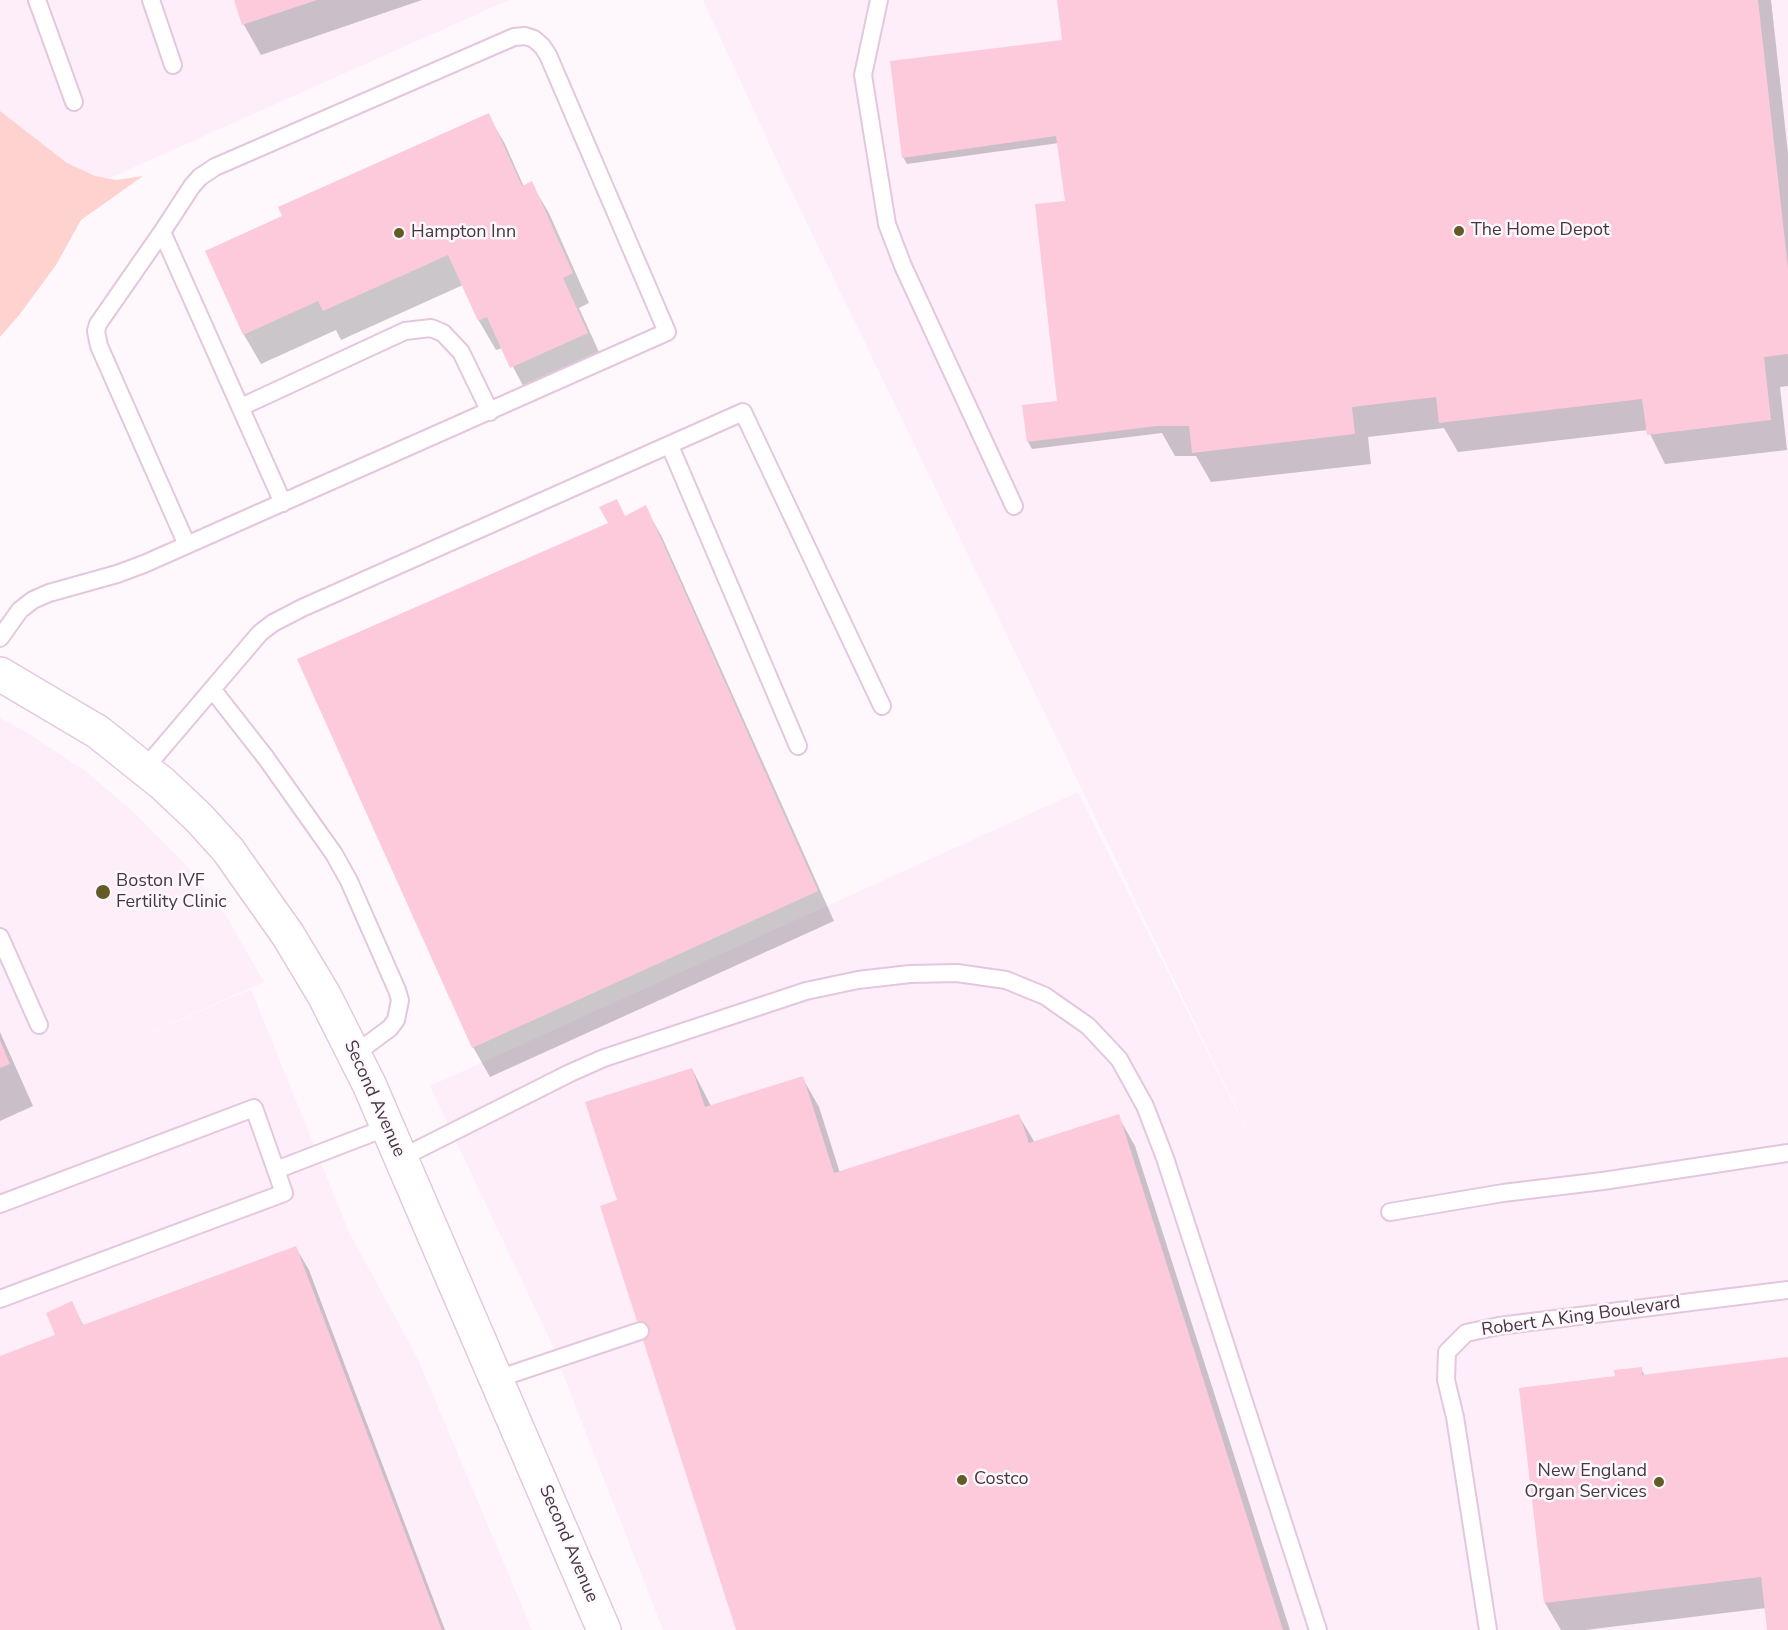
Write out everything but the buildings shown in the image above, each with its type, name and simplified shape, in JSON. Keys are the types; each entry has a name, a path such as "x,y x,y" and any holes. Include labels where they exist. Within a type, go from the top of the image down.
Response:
{"street":[{"name":"Second Avenue","path":"0,674 98,732 144,768 215,834 256,888 307,965 356,1054 604,1630"}],"lane":[{"path":"37,0 74,102"},
{"path":"151,0 173,65"},
{"path":"879,0 863,75 887,224 903,266 1014,506"},
{"path":"0,638 20,610 33,600 49,593 117,574 187,545 667,332 548,56 534,39 525,36 514,38 215,167 200,177 192,186 98,324 96,331 99,346 187,545"},
{"path":"162,232 283,503"},
{"path":"241,406 405,331 431,328 443,333 461,352 490,412"},
{"path":"144,768 260,633 286,616 743,412 882,706"},
{"path":"670,446 798,746"},
{"path":"212,689 334,854 349,881 398,990 400,1000 396,1020 390,1028 356,1054"},
{"path":"0,937 39,1024"},
{"path":"401,1158 604,1058 806,991 858,980 910,974 957,973 1006,980 1045,996 1088,1026 1119,1059 1145,1106 1165,1158 1318,1630"},
{"path":"0,1204 254,1108 284,1193 0,1299"},
{"path":"276,1170 388,1127"},
{"path":"1390,1212 1503,1193 1603,1181 1788,1153"},
{"name":"Robert A King Boulevard","path":"1488,1630 1455,1417 1446,1380 1447,1352 1466,1333 1499,1326 1788,1290"},
{"path":"497,1379 640,1331"}],"shaded area":[{"path":"0,0 509,0 0,227"},
{"path":"703,0 1788,0 1788,1630 663,1630 548,1336 430,1086 1078,792 1262,1161 785,178"},
{"path":"0,111 67,163 95,176 116,180 143,176 81,220 56,265 0,337"},
{"path":"0,718 28,733 84,770 135,813 185,864 228,919 264,982 102,1054 251,989 349,1232 417,1357 532,1630 0,1630"}],"place":[{"name":"The Home Depot","path":"1459,231"},
{"name":"Hampton Inn","path":"399,233"},
{"name":"Boston IVF Fertility Clinic","path":"103,892"},
{"name":"Costco","path":"962,1480"},
{"name":"New England Organ Services","path":"1659,1482"}]}
